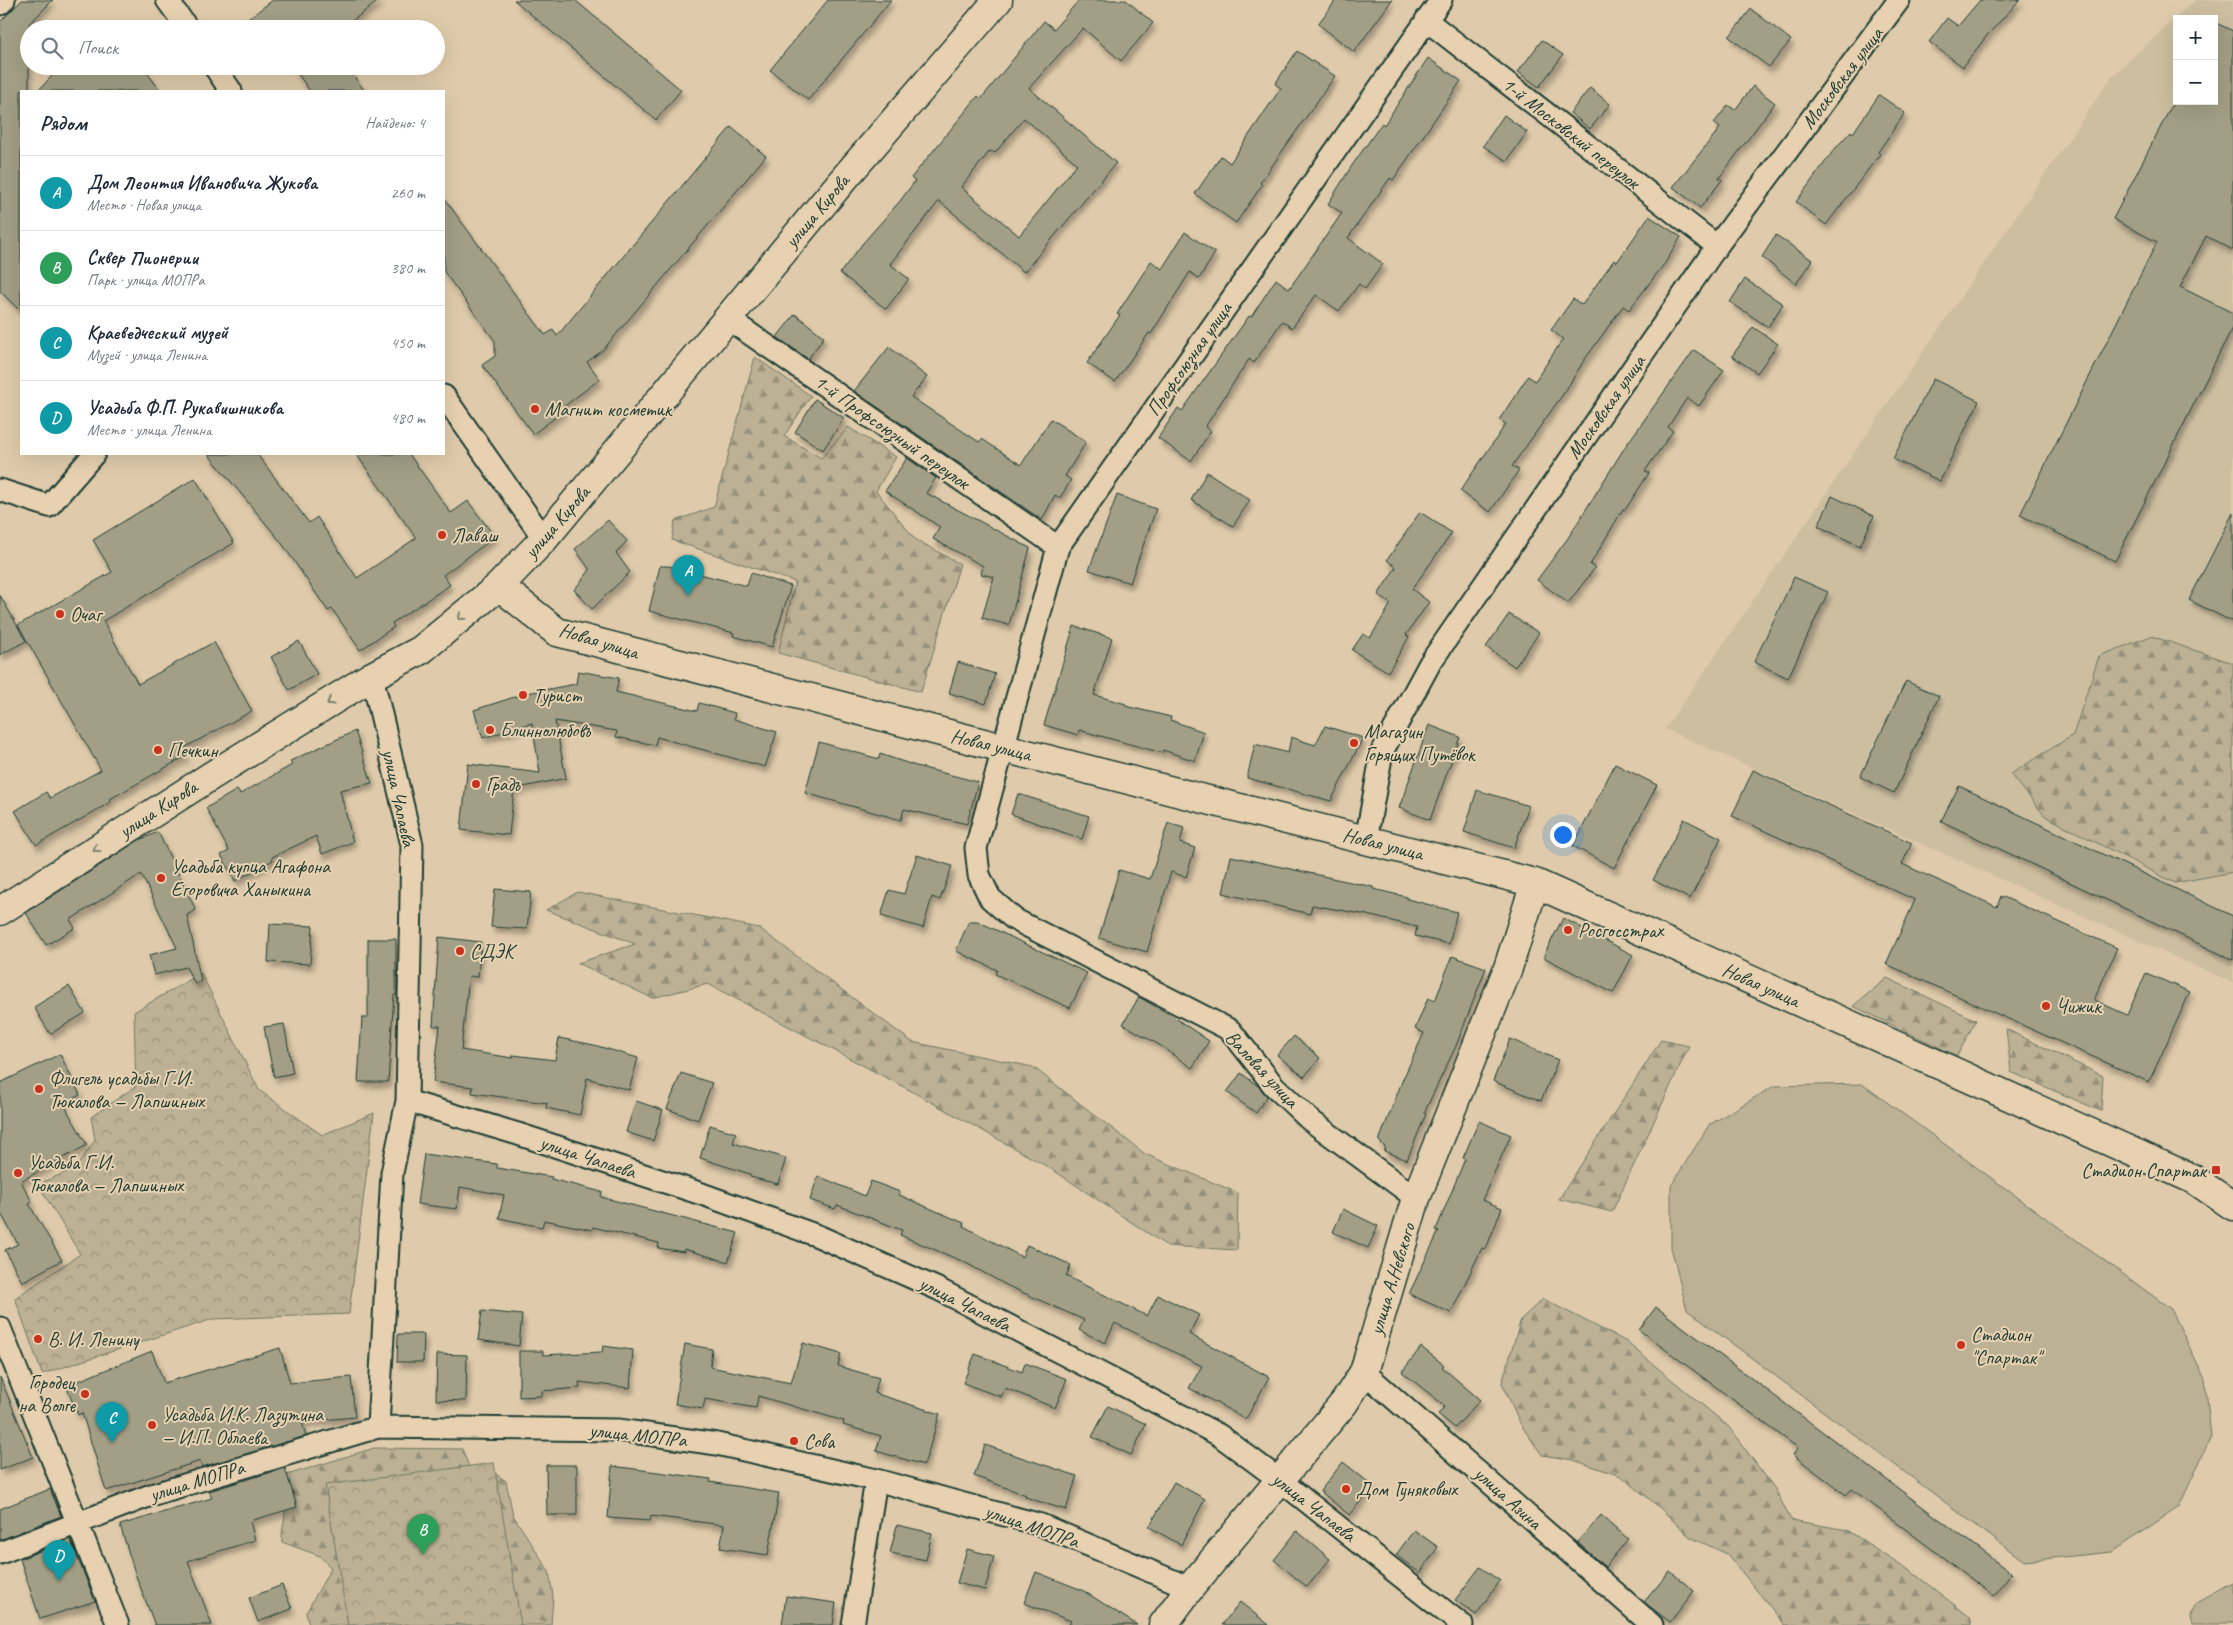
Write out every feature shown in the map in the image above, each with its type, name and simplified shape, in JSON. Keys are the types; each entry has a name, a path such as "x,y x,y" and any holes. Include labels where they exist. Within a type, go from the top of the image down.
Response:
{"street":[{"path":"0,4 4,0"},
{"path":"167,0 181,20"},
{"name":"улица Кирова","path":"0,911 372,676 421,650 499,586 544,539 727,318 998,0"},
{"name":"Профсоюзная улица","path":"1003,748 1058,547 1441,0"},
{"name":"Московская улица","path":"1366,840 1382,752 1430,663 1717,246 1899,0"},
{"name":"1-й Московский переулок","path":"1426,20 1717,246"},
{"path":"220,75 230,90"},
{"name":"1-й Профсоюзный переулок","path":"727,318 1058,547"},
{"path":"445,397 544,539"},
{"path":"0,490 49,506 93,455"},
{"name":"Новая улица","path":"499,586 557,632 1535,883 2196,1180 2233,1206"},
{"name":"улица Чапаева","path":"372,676 412,845 407,1101 392,1173 378,1427"},
{"name":"Валовая улица","path":"1003,748 976,848 979,875 990,898 1014,919 1230,1030 1274,1086 1310,1120 1416,1198"},
{"name":"улица А.Невского","path":"1163,1625 1190,1588 1344,1403 1364,1372 1416,1198 1508,968 1535,883"},
{"name":"улица Чапаева","path":"407,1101 528,1137 702,1194 818,1236 938,1289 1219,1435 1281,1481 1462,1625"},
{"path":"0,1328 118,1625"},
{"name":"улица Азина","path":"1364,1372 1652,1625"},
{"name":"улица МОПРа","path":"0,1553 150,1495 378,1427 618,1430 717,1444 876,1480 1041,1525 1190,1588"},
{"path":"853,1625 876,1480"}],"shaded area":[{"path":"2195,0 2233,0 2233,983 1665,729 2112,76 2173,20 2173,105 2218,105 2218,15 2179,15"}],"green space":[{"path":"755,357 811,396 784,436 821,458 848,427 896,457 876,491 915,539 960,564 921,692 778,653 795,582 672,540 675,521 714,507"},
{"path":"2151,636 2233,663 2233,872 2175,883 2045,816 2011,774 2073,735 2099,656"},
{"path":"578,892 759,928 912,1042 1033,1067 1145,1154 1238,1193 1237,1250 1167,1246 1050,1168 902,1086 708,984 652,998 578,963 635,944 546,910"},
{"path":"201,973 259,1090 322,1135 374,1113 349,1314 213,1319 42,1374 15,1298 80,1254 38,1184 76,1168 95,1140 91,1117 136,1086 134,1012"},
{"path":"1887,978 1976,1020 1957,1056 1853,1006"},
{"path":"2006,1029 2103,1076 2101,1111 2011,1072"},
{"path":"1661,1040 1689,1046 1612,1212 1559,1199"},
{"name":"Стадион \"Спартак\"","path":"1862,1084 2171,1309 2205,1379 2211,1437 2179,1507 2112,1552 2024,1561 1687,1310 1671,1247 1671,1186 1709,1125 1774,1086"},
{"path":"1543,1299 1625,1341 1728,1426 1775,1489 1791,1520 1847,1530 1912,1572 1970,1617 1972,1625 1785,1625 1727,1554 1690,1537 1659,1507 1621,1476 1573,1460 1542,1455 1521,1425 1502,1383 1521,1319"},
{"path":"374,1448 462,1449 469,1467 491,1471 506,1481 513,1515 549,1571 553,1596 551,1625 309,1625 306,1613 331,1568 320,1556 282,1542 285,1510 297,1506 287,1475"},
{"path":"494,1463 521,1625 348,1625 325,1485"},
{"path":"2233,1583 2233,1625 2191,1625 2189,1616 2197,1603"}],"building":[{"path":"22,0 53,0 33,20 20,20 20,75 29,75 29,90 20,90 20,311 0,291 0,22"},
{"path":"273,0 380,0 353,20 246,20"},
{"path":"514,0 575,0 681,90 656,120"},
{"path":"828,0 891,0 808,100 770,70"},
{"path":"1079,0 1126,0 1153,23 1121,61 1083,28 1029,88 1116,163 1024,272 939,201 890,264 909,279 886,309 840,273 863,243 900,201 915,181 911,178 978,96 981,99 1044,21 1054,29","holes":["1024,118 1077,164 1019,236 961,187 990,151 995,153"]},
{"path":"1336,0 1392,0 1354,52 1318,24"},
{"path":"1980,0 2020,0 1988,34 1963,67 1929,42 1947,18 1958,26"},
{"path":"1751,9 1791,40 1769,67 1729,37"},
{"path":"2218,24 2233,31 2233,250 2206,236 2180,287 2233,313 2233,326 2115,561 2020,515 2157,242 2113,219 2173,103 2173,105 2218,105"},
{"path":"1542,40 1563,55 1539,87 1518,72"},
{"path":"1297,51 1335,76 1260,183 1262,185 1236,223 1195,194 1221,156 1230,163 1281,88 1275,84"},
{"path":"1428,58 1461,81 1393,180 1390,178 1348,238 1383,264 1365,289 1359,284 1339,311 1316,295 1292,328 1282,321 1254,363 1249,359 1205,427 1211,431 1191,461 1158,438 1178,408 1182,411 1249,316 1251,317 1276,279 1289,289 1342,213 1328,204 1351,167 1382,123 1384,125"},
{"path":"53,75 149,75 160,90 39,90"},
{"path":"298,75 353,75 364,90 309,90"},
{"path":"1753,86 1775,103 1719,178 1722,180 1700,208 1673,187 1720,128 1714,123 1728,105 1735,110"},
{"path":"1590,88 1610,104 1590,129 1570,113"},
{"path":"1879,95 1905,113 1878,152 1880,154 1826,225 1796,202 1834,150 1851,131 1853,133"},
{"path":"1504,115 1527,132 1507,161 1483,146"},
{"path":"731,127 766,156 603,350 587,362 600,379 562,408 564,411 533,434 482,365 495,356 495,341 445,273 445,199 545,335 553,330 557,336"},
{"path":"1649,216 1681,237 1665,263 1629,310 1623,306 1583,362 1566,390 1512,466 1519,470 1490,512 1460,491 1506,424 1499,420 1528,376 1535,381 1563,339 1551,330 1573,299 1582,305 1614,260 1617,262"},
{"path":"1185,232 1215,253 1199,279 1190,272 1151,334 1149,333 1115,382 1087,363 1120,315 1117,314 1151,261 1162,269"},
{"path":"1776,235 1812,260 1796,284 1762,257"},
{"path":"1745,279 1783,304 1768,327 1730,302"},
{"path":"795,314 824,337 808,359 777,337"},
{"path":"1753,327 1778,344 1757,373 1732,356"},
{"path":"889,347 927,377 911,397 979,442 982,439 1021,465 1051,419 1086,442 1065,476 1071,480 1060,498 1055,495 1042,520 854,391"},
{"path":"1694,350 1724,370 1699,406 1687,398 1668,427 1673,431 1645,471 1649,473 1625,510 1623,509 1590,565 1595,568 1568,603 1537,580 1568,538 1625,447"},
{"path":"1933,379 1979,401 1940,481 1893,459"},
{"path":"815,399 844,418 823,450 795,432"},
{"path":"209,455 258,455 309,523 317,517 357,578 416,538 357,455 410,455 451,513 468,501 495,537 443,575 450,585 392,623 394,627 360,650 332,609 328,611 281,542"},
{"path":"907,458 936,478 926,493 1030,548 1009,625 982,618 994,577 981,574 983,566 933,539 940,527 885,491"},
{"path":"1207,472 1250,500 1233,526 1191,500"},
{"path":"195,478 234,543 103,621 138,684 214,642 252,711 182,749 186,756 110,799 111,802 36,845 15,811 46,792 50,798 101,770 18,625 112,572 93,540"},
{"path":"1117,495 1156,509 1130,583 1089,570"},
{"path":"1832,496 1874,516 1860,546 1818,526"},
{"path":"1420,512 1452,533 1412,589 1429,602 1406,635 1409,637 1388,672 1352,650 1363,634 1370,638 1391,604 1378,595 1396,567 1387,560"},
{"path":"2233,513 2233,622 2189,600"},
{"path":"608,520 627,541 616,553 630,572 592,609 574,590 590,570 575,549"},
{"path":"660,566 668,566 747,586 751,573 791,586 772,647 733,636 734,633 649,611"},
{"path":"1794,577 1828,592 1788,678 1754,662"},
{"path":"0,595 26,641 0,655"},
{"path":"1509,614 1539,633 1515,667 1486,647"},
{"path":"1074,626 1112,638 1094,695 1126,704 1125,706 1171,717 1170,720 1204,732 1195,761 1163,750 1162,753 1079,730 1078,735 1044,725"},
{"path":"299,641 317,674 289,690 271,657"},
{"path":"958,662 995,674 986,704 949,693"},
{"path":"578,671 619,678 616,692 697,711 699,703 735,713 734,719 777,732 765,767 657,737 655,745 616,737 617,731 555,721 566,778 514,789 509,835 461,830 468,764 540,773 532,723 483,738 474,710 527,693 576,684"},
{"path":"1906,681 1939,696 1894,793 1860,777"},
{"path":"1429,725 1460,737 1430,820 1399,808"},
{"path":"1325,726 1363,738 1331,801 1247,778 1255,744 1288,753 1291,737 1315,745"},
{"path":"355,731 372,783 340,790 353,842 322,854 316,836 272,857 273,860 235,881 221,855 229,851 206,808 237,790 240,794 292,765 290,761"},
{"path":"819,742 879,759 880,754 916,766 978,782 967,824 904,809 901,820 805,793"},
{"path":"1615,764 1657,785 1614,868 1573,846"},
{"path":"1753,770 1912,843 1902,864 1997,907 2001,896 2117,948 2094,1000 2127,1015 2146,973 2190,992 2149,1082 1886,964 1915,900 1732,816"},
{"path":"1959,786 2233,916 2233,960 1941,821"},
{"path":"1477,790 1529,806 1514,848 1464,832"},
{"path":"1018,794 1089,816 1082,839 1011,814"},
{"path":"1684,819 1721,838 1690,899 1653,880"},
{"path":"1168,823 1184,828 1180,843 1195,848 1186,877 1171,872 1147,952 1099,938 1119,870 1150,879"},
{"path":"158,832 196,910 187,915 201,981 195,984 186,967 154,975 149,955 177,948 141,874 70,920 75,928 46,945 26,913 139,840"},
{"path":"917,855 952,866 940,900 932,897 923,928 881,916 889,890 904,894"},
{"path":"1231,856 1373,887 1373,889 1457,912 1449,944 1415,936 1417,927 1367,915 1312,905 1310,914 1223,893"},
{"path":"495,889 531,892 527,929 491,927"},
{"path":"1563,918 1633,955 1613,993 1543,957"},
{"path":"969,921 977,921 1087,973 1070,1008 995,974 997,970 956,951"},
{"path":"270,924 313,926 310,964 268,962"},
{"path":"439,937 481,942 478,977 469,976 461,1050 513,1058 513,1055 555,1060 559,1038 594,1045 638,1058 629,1090 587,1078 580,1115 546,1108 547,1103 472,1093 473,1087 433,1082 440,1026 433,1026"},
{"path":"368,939 396,939 396,995 394,995 388,1082 358,1082 362,1018 368,1018"},
{"path":"1452,956 1486,968 1456,1046 1424,1113 1426,1114 1407,1160 1384,1151 1386,1148 1379,1141 1403,1079 1424,1033 1415,1029 1428,998 1435,1001"},
{"path":"69,986 85,1013 50,1034 34,1007"},
{"path":"1139,997 1169,1014 1209,1041 1192,1068 1166,1049 1123,1024"},
{"path":"284,1024 293,1073 274,1077 264,1027"},
{"path":"1294,1036 1320,1058 1304,1077 1277,1055"},
{"path":"1510,1039 1558,1060 1541,1101 1493,1081"},
{"path":"60,1054 80,1095 63,1103 87,1145 21,1181 32,1202 29,1204 62,1260 22,1282 5,1250 18,1244 0,1212 0,1083"},
{"path":"681,1073 712,1083 698,1120 667,1109"},
{"path":"1241,1073 1258,1086 1267,1096 1256,1113 1227,1092"},
{"path":"636,1101 663,1110 653,1141 626,1132"},
{"path":"1479,1121 1511,1135 1482,1200 1502,1208 1486,1249 1482,1248 1451,1313 1409,1294 1439,1231 1436,1230"},
{"path":"710,1125 736,1133 733,1143 786,1158 778,1184 750,1177 750,1174 700,1158"},
{"path":"424,1154 497,1164 497,1168 552,1177 551,1179 602,1192 601,1197 738,1233 728,1262 684,1249 684,1252 658,1248 659,1243 593,1227 592,1230 544,1220 542,1227 499,1218 504,1195 460,1187 457,1209 417,1204"},
{"path":"818,1176 865,1196 871,1181 900,1192 899,1195 964,1223 963,1226 1022,1257 1027,1245 1071,1265 1066,1276 1147,1316 1158,1295 1199,1315 1189,1334 1269,1377 1246,1419 1189,1388 1202,1366 1115,1323 1105,1343 1079,1330 1084,1320 1008,1286 964,1262 900,1235 902,1230 837,1205 835,1209 810,1200"},
{"path":"1343,1209 1378,1226 1368,1248 1333,1232"},
{"path":"1656,1307 2011,1573 1994,1596 1852,1489 1846,1495 1793,1455 1798,1448 1639,1330"},
{"path":"482,1311 522,1315 519,1346 478,1340"},
{"path":"398,1334 424,1334 423,1362 397,1362"},
{"path":"803,1343 841,1354 838,1366 879,1378 874,1393 940,1414 924,1465 876,1451 881,1436 843,1425 844,1421 758,1396 756,1408 705,1399 703,1409 675,1404 685,1344 712,1349 710,1367 791,1383"},
{"path":"603,1346 633,1350 630,1388 579,1382 580,1388 542,1391 542,1396 519,1397 519,1351 543,1351 543,1355 602,1352"},
{"path":"1421,1347 1444,1365 1442,1367 1480,1400 1455,1428 1438,1414 1445,1406 1402,1372"},
{"path":"280,1348 290,1383 351,1377 355,1417 302,1422 306,1436 202,1467 200,1461 106,1491 82,1413 78,1415 66,1386 152,1351 164,1383"},
{"path":"437,1354 467,1355 466,1401 436,1400"},
{"path":"975,1354 1022,1372 1025,1363 1067,1379 1055,1408 1005,1388 1001,1397 963,1383"},
{"path":"0,1377 33,1457 0,1470"},
{"path":"1108,1406 1146,1424 1131,1455 1092,1437"},
{"path":"985,1445 1077,1476 1066,1510 1025,1497 1026,1495 974,1476"},
{"name":"Дом Гуняковых","path":"1343,1462 1373,1486 1349,1515 1320,1491"},
{"path":"546,1465 577,1465 577,1515 547,1515"},
{"path":"612,1466 711,1479 710,1482 779,1493 768,1555 720,1548 724,1525 651,1516 650,1521 608,1518"},
{"path":"285,1468 297,1507 250,1521 255,1540 188,1561 212,1625 155,1625 136,1576 120,1525 212,1498 209,1491"},
{"path":"1174,1482 1205,1499 1181,1545 1149,1527"},
{"path":"50,1489 61,1516 0,1540 0,1509"},
{"path":"1601,1515 1628,1539 1605,1567 1577,1542"},
{"path":"897,1525 932,1533 926,1560 890,1553"},
{"path":"1414,1530 1438,1547 1420,1573 1396,1555"},
{"path":"1297,1531 1330,1559 1307,1587 1274,1560"},
{"path":"70,1539 95,1601 40,1619 20,1559"},
{"path":"967,1549 994,1556 985,1590 957,1583"},
{"path":"1480,1567 1500,1581 1476,1615 1455,1600"},
{"path":"1670,1571 1694,1591 1670,1622 1644,1602"},
{"path":"1036,1572 1082,1590 1137,1625 1069,1625 1071,1621 1024,1603"},
{"path":"282,1585 292,1609 258,1622 249,1598"},
{"path":"786,1596 836,1603 833,1625 782,1625"},
{"path":"1240,1602 1269,1625 1222,1625"}],"place":[{"name":"Магнит косметик","path":"535,409"},
{"name":"Лаваш","path":"442,535"},
{"name":"Дом Леонтия Ивановича Жукова","path":"688,596"},
{"name":"Очаг","path":"60,614"},
{"name":"Турист","path":"523,695"},
{"name":"Блиннолюбовъ","path":"490,730"},
{"name":"Магазин Горящих Путёвок","path":"1354,743"},
{"name":"Печкин","path":"158,750"},
{"name":"Градъ","path":"476,784"},
{"name":"Усадьба купца Агафона Егоровича Ханыкина","path":"161,878"},
{"name":"Росгосстрах","path":"1568,930"},
{"name":"СДЭК","path":"460,951"},
{"name":"Чижик","path":"2046,1006"},
{"name":"Флигель усадьбы Г.И. Тюкалова — Лапшиных","path":"39,1089"},
{"name":"Стадион Спартак","path":"2216,1170"},
{"name":"Усадьба Г.И. Тюкалова — Лапшиных","path":"18,1173"},
{"name":"В. И. Ленину","path":"38,1339"},
{"name":"Стадион \"Спартак\"","path":"1961,1345"},
{"name":"Городец на Волге","path":"85,1394"},
{"name":"Усадьба И.К. Лазутина — И.П. Облаева","path":"152,1425"},
{"name":"Сова","path":"794,1441"},
{"name":"Краеведческий музей","path":"112,1443"},
{"name":"Дом Гуняковых","path":"1346,1489"},
{"name":"Сквер Пионерии","path":"423,1555"},
{"name":"Усадьба Ф.П. Рукавишникова","path":"59,1581"}]}
